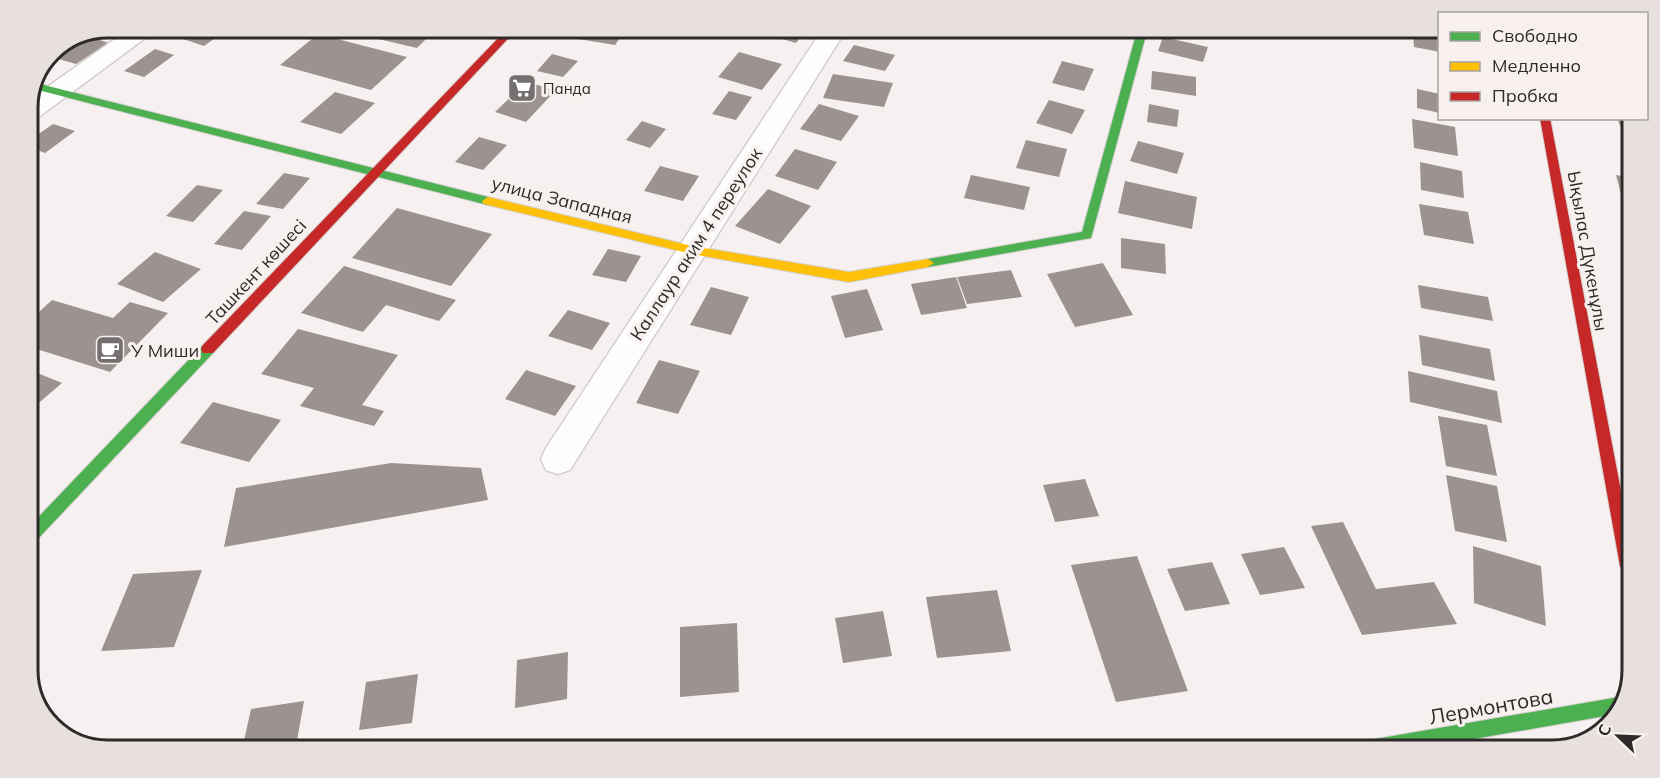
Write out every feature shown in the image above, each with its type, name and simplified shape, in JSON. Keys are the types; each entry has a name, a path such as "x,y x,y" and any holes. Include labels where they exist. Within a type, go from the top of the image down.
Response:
{"street":[{"path":"46,89 130,38"},
{"name":"Ташкент көшесі","path":"38,528 503,38"},
{"name":"Каллаур аким 4 переулок","path":"558,459 829,38"},
{"name":"улица Западная","path":"46,89 375,173 692,250 849,277 1087,235 1140,38"},
{"name":"Ықылас Дүкенұлы","path":"1545,120 1622,533"},
{"name":"Лермонтова","path":"1421,740 1612,706"}],"building":[{"path":"180,38 215,38 204,46"},
{"path":"313,38 333,38 407,57 371,90 280,65"},
{"path":"374,38 427,38 417,48"},
{"path":"572,38 620,38 615,45"},
{"path":"778,38 800,38 796,43"},
{"path":"1163,38 1208,47 1203,62 1158,51"},
{"path":"1413,38 1438,38 1438,52 1414,47"},
{"path":"94,39 109,43 76,64 57,59 69,49"},
{"path":"854,45 895,55 885,71 843,61"},
{"path":"155,49 174,55 144,77 124,71"},
{"path":"739,52 782,64 762,90 718,77"},
{"path":"552,54 578,61 563,77 537,71"},
{"path":"1062,61 1094,69 1084,91 1052,83"},
{"path":"1152,71 1196,77 1196,96 1151,89"},
{"path":"833,74 893,83 884,107 823,98"},
{"path":"526,82 556,90 526,122 495,112"},
{"path":"1417,89 1438,94 1438,113 1417,108"},
{"path":"729,91 752,97 736,120 712,114"},
{"path":"335,92 375,103 341,134 300,122"},
{"path":"1049,100 1085,110 1072,134 1036,123"},
{"path":"819,104 859,116 841,141 800,129"},
{"path":"1149,104 1179,110 1177,127 1147,122"},
{"path":"1412,119 1455,127 1458,156 1414,148"},
{"path":"642,121 666,129 650,148 626,140"},
{"path":"53,124 75,131 45,153 38,150 38,134"},
{"path":"479,137 507,145 483,170 455,162"},
{"path":"1026,140 1067,149 1059,177 1016,168"},
{"path":"1138,141 1184,153 1177,174 1130,161"},
{"path":"795,149 837,162 818,190 775,176"},
{"path":"1420,162 1462,171 1464,198 1421,190"},
{"path":"660,166 699,176 683,201 644,191"},
{"path":"284,173 310,178 283,209 256,204"},
{"path":"971,175 1030,187 1024,210 964,198"},
{"path":"1616,175 1622,176 1622,198"},
{"path":"1125,181 1197,197 1192,229 1118,213"},
{"path":"197,185 223,190 193,222 166,216"},
{"path":"768,189 811,206 780,244 735,226"},
{"path":"1419,204 1468,212 1474,244 1424,235"},
{"path":"397,208 492,234 451,286 352,258"},
{"path":"244,211 271,216 242,250 214,244"},
{"path":"1121,238 1165,244 1166,274 1121,268"},
{"path":"608,249 641,256 626,282 592,275"},
{"path":"155,252 201,269 163,302 117,284"},
{"path":"1103,263 1133,315 1075,327 1047,274"},
{"path":"344,266 456,300 439,321 386,305 363,332 301,313"},
{"path":"1011,270 1022,297 967,304 957,277"},
{"path":"956,277 967,308 921,315 911,284"},
{"path":"1418,285 1488,297 1493,321 1421,308"},
{"path":"711,287 749,297 731,335 690,325"},
{"path":"867,289 883,330 845,338 831,296"},
{"path":"52,300 113,318 130,302 168,313 110,372 38,349 38,313"},
{"path":"568,310 610,323 592,350 548,336"},
{"path":"298,329 398,355 362,405 384,411 374,426 300,406 314,388 261,374"},
{"path":"1419,335 1490,349 1495,381 1422,365"},
{"path":"659,360 700,371 678,414 636,403"},
{"path":"526,370 576,386 555,416 505,399"},
{"path":"1408,371 1497,391 1502,423 1410,402"},
{"path":"38,373 62,383 38,404"},
{"path":"213,402 281,420 249,462 180,443"},
{"path":"1438,416 1487,425 1497,476 1446,466"},
{"path":"391,463 481,468 488,500 224,547 236,488"},
{"path":"1446,475 1497,486 1507,542 1455,531"},
{"path":"1085,479 1099,516 1055,522 1043,485"},
{"path":"1343,522 1376,589 1434,582 1457,624 1362,635 1311,526"},
{"path":"1473,546 1541,566 1546,626 1474,603"},
{"path":"1284,547 1305,588 1260,595 1241,554"},
{"path":"1137,556 1188,691 1116,702 1071,565"},
{"path":"1212,562 1230,604 1185,611 1167,569"},
{"path":"202,570 174,647 101,651 133,574"},
{"path":"997,590 1011,651 937,658 926,597"},
{"path":"883,611 892,656 843,663 835,618"},
{"path":"737,623 739,692 680,697 680,627"},
{"path":"568,652 567,699 515,708 517,660"},
{"path":"418,674 412,723 359,730 366,682"},
{"path":"304,701 297,740 244,740 251,709"}],"traffic: fast":[{"path":"928,263 1087,235 1140,38"},
{"path":"41,87 488,201"},
{"path":"38,528 208,349"},
{"path":"1421,740 1612,706"}],"traffic: slow":[{"path":"488,201 692,250 849,277 928,263"}],"traffic: jam":[{"path":"208,349 503,38"},
{"path":"1545,120 1622,534"}],"place":[{"name":"Панда","path":"522,88"},
{"name":"У Миши","path":"110,350"}]}
